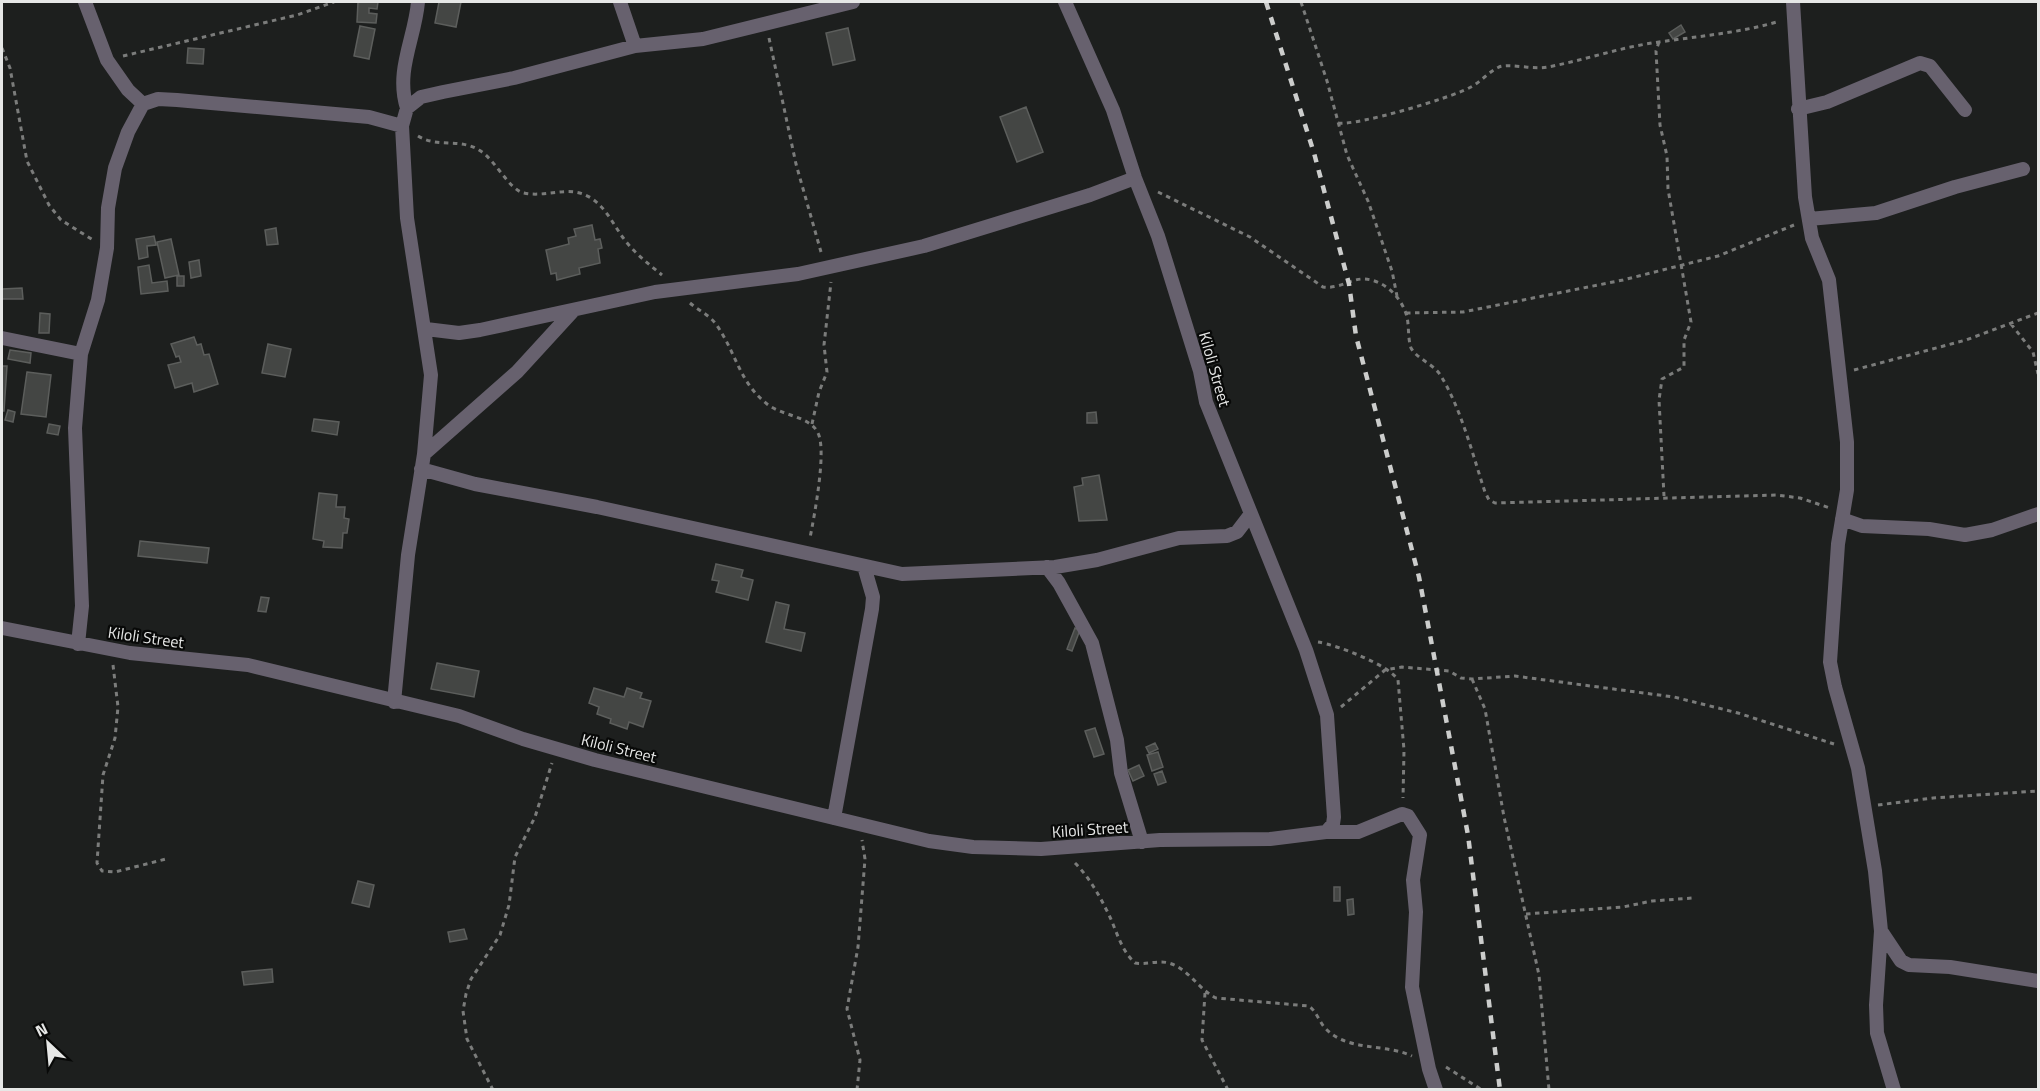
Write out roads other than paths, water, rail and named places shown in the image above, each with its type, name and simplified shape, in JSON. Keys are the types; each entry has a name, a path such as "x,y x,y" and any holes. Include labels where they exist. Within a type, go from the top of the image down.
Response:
{"street":[{"path":"86,2 107,60 128,90 143,104"},
{"path":"394,702 408,555 424,454 431,375 426,329 408,228 402,126 407,108 403,80 408,39 418,2"},
{"path":"620,2 635,46"},
{"path":"407,108 422,98 514,78 635,46 703,39 853,2"},
{"name":"Kiloli Street","path":"2,628 78,644 248,665 459,717 555,749 852,823 953,844 1057,849 1142,842 1270,839 1326,832 1333,824 1334,817 1329,721 1298,631 1206,402 1200,370 1162,247 1135,178 1113,110 1065,2"},
{"path":"1793,2 1798,109 1809,219 1812,238 1828,280 1847,442 1847,490 1842,519 1830,662 1865,807 1881,932 1876,1005 1878,1033 1894,1089"},
{"path":"1798,109 1827,102 1920,63 1930,66 1965,110"},
{"path":"78,644 82,606 75,428 81,354 98,300 107,248 108,208 115,168 128,132 143,104 158,99 177,100 369,117 402,126"},
{"path":"1809,219 1876,213 2023,169"},
{"path":"426,329 459,333 572,312 676,288 832,267 952,238 1135,178"},
{"path":"424,454 516,372 572,312"},
{"path":"2,338 81,354"},
{"path":"421,469 475,484 597,507 902,574 929,575 1047,567 1097,560 1186,537 1227,536 1237,532 1250,516"},
{"path":"1842,519 1862,526 1929,529 1965,535 1992,530 2038,514"},
{"path":"834,818 872,609 873,597 864,566"},
{"path":"1047,567 1059,583 1092,643 1117,740 1121,773 1142,842"},
{"path":"1326,832 1358,832 1402,814 1408,816 1420,834 1413,880 1416,912 1413,987 1428,1065 1436,1089"},
{"path":"1881,932 1902,961 1909,965 1950,967 2038,981"}],"railway":[{"path":"1266,2 1314,153 1349,284 1356,336 1419,577 1468,835 1500,1090"}]}
